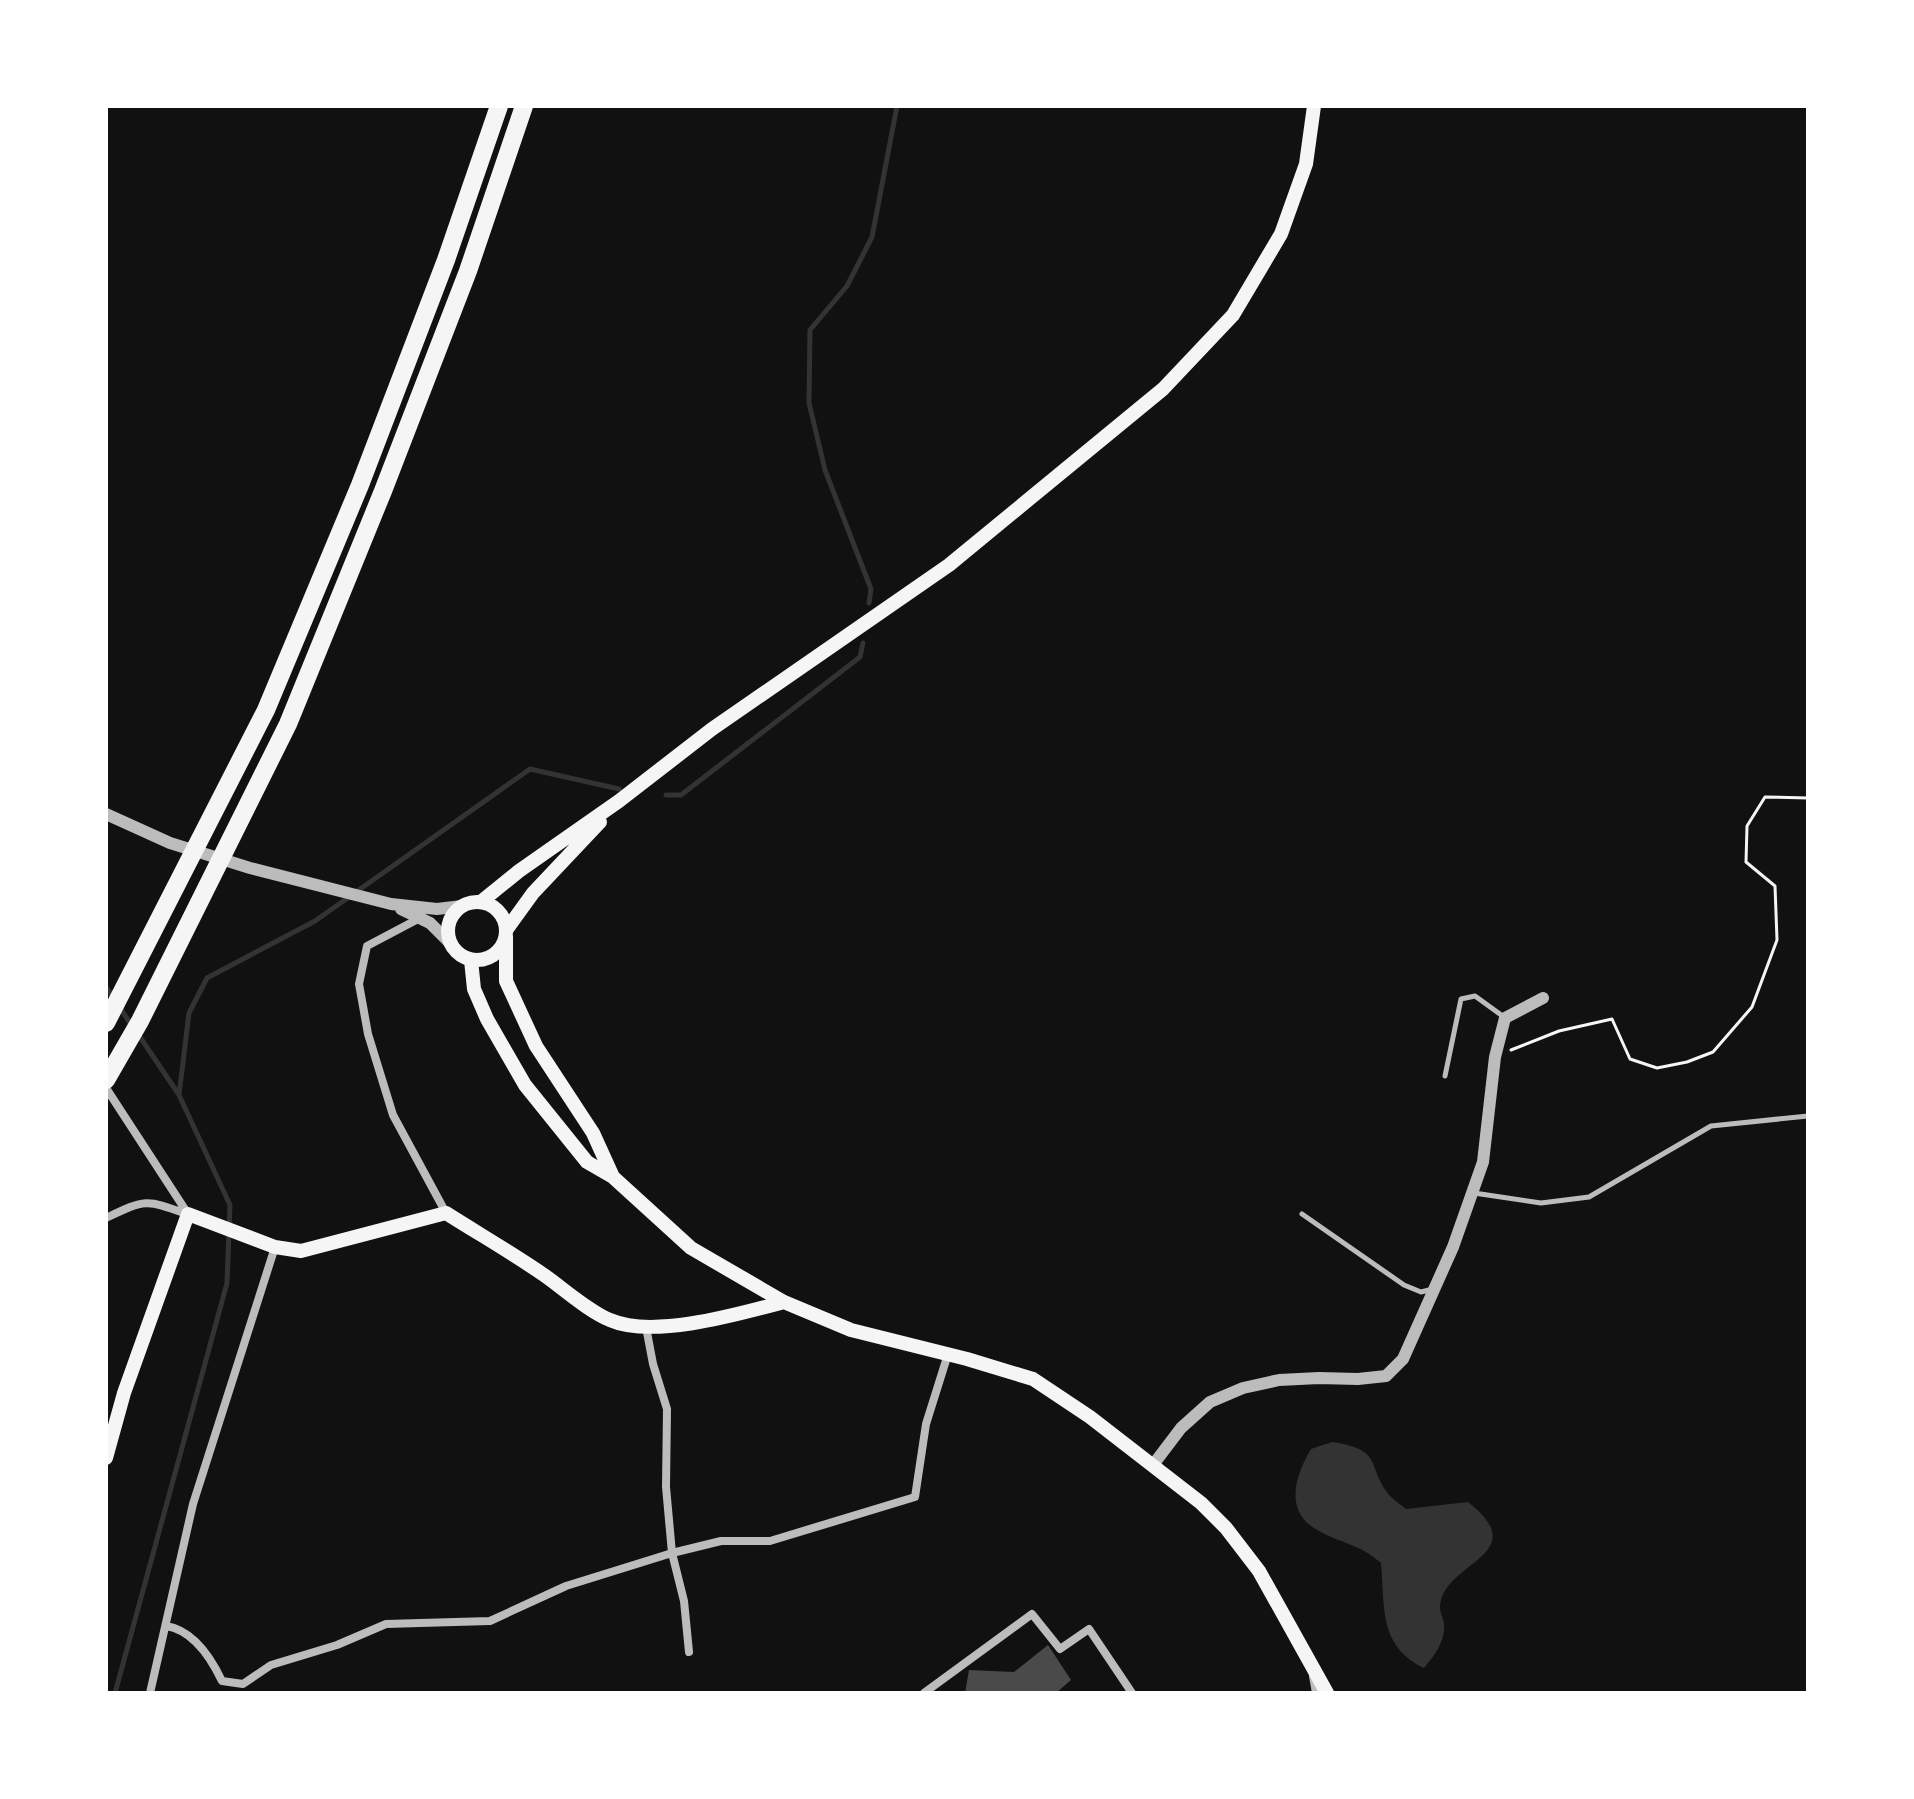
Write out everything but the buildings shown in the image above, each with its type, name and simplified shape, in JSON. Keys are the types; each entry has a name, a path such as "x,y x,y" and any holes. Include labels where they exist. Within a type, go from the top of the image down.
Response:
{"highway":[{"path":"106,1023 266,710 360,485 446,260 499,106"},
{"path":"106,1080 140,1021 288,724 383,491 456,300 524,106"}],"main road":[{"path":"619,801 533,893 494,956 471,960 458,954 450,943 449,922 462,906 482,901 712,729 949,565 1163,389 1233,315 1281,234 1306,164 1314,106"},
{"path":"482,901 499,910 507,933 506,981 536,1046 593,1133 613,1177"},
{"path":"471,960 474,989 487,1019 525,1085 587,1162 613,1177 691,1248 784,1302 851,1330 1033,1379 1090,1417 1201,1503 1226,1528 1259,1571 1327,1693"},
{"path":"106,1458 124,1393 188,1214 275,1247 301,1251 446,1213 610,1320 646,1327 736,1315 784,1302"}],"street":[{"path":"106,814 170,843 250,868 391,904 437,909 462,906"},
{"path":"391,904 421,918 450,943"},
{"path":"421,918 367,946 359,984 368,1034 393,1115 446,1213"},
{"path":"1153,1465 1181,1428 1210,1402 1243,1388 1279,1380 1386,1376 1403,1359 1453,1247 1483,1162 1495,1057 1505,1018 1543,998"},
{"path":"106,1088 188,1214"},
{"path":"106,1218 141,1201 158,1203 188,1214"},
{"path":"150,1693 193,1504 275,1247"},
{"path":"646,1327 667,1409 666,1487 672,1553 684,1601 689,1652"},
{"path":"166,1626 177,1628 210,1656 222,1681 243,1684 271,1665 337,1645 386,1624 490,1621 566,1586 672,1553 721,1541 770,1541 915,1497 926,1424 948,1354"},
{"path":"924,1693 1032,1614 1060,1649 1089,1629 1132,1693"},
{"path":"1311,1667 1316,1693"}],"lane":[{"path":"1445,1076 1461,999 1475,996 1505,1018"},
{"path":"1473,1193 1541,1203 1589,1197 1711,1126 1808,1116"},
{"path":"1302,1214 1404,1285 1421,1292 1434,1288"}],"path":[{"path":"1495,1057 1559,1031 1612,1019 1630,1059 1657,1068 1687,1062 1713,1052 1752,1007 1777,940 1775,886 1746,862 1747,826 1765,797 1808,798"}],"shaded area":[{"path":"1332,1442 1349,1445 1368,1455 1383,1486 1406,1509 1468,1502 1486,1520 1493,1534 1490,1546 1481,1557 1445,1590 1440,1607 1443,1636 1424,1668 1409,1659 1391,1636 1384,1609 1381,1563 1373,1556 1319,1531 1300,1514 1296,1504 1297,1482 1305,1459 1311,1449"}],"waterway":[{"path":"869,603 871,589 825,470 809,403 810,330 847,286 872,237 897,106"},
{"path":"666,795 681,795 860,657 863,643"},
{"path":"179,1095 189,1013 207,978 315,921 530,769 619,789"},
{"path":"106,987 114,999"},
{"path":"120,1008 132,1026"},
{"path":"115,1693 227,1283 230,1205 179,1095 138,1034"}]}
